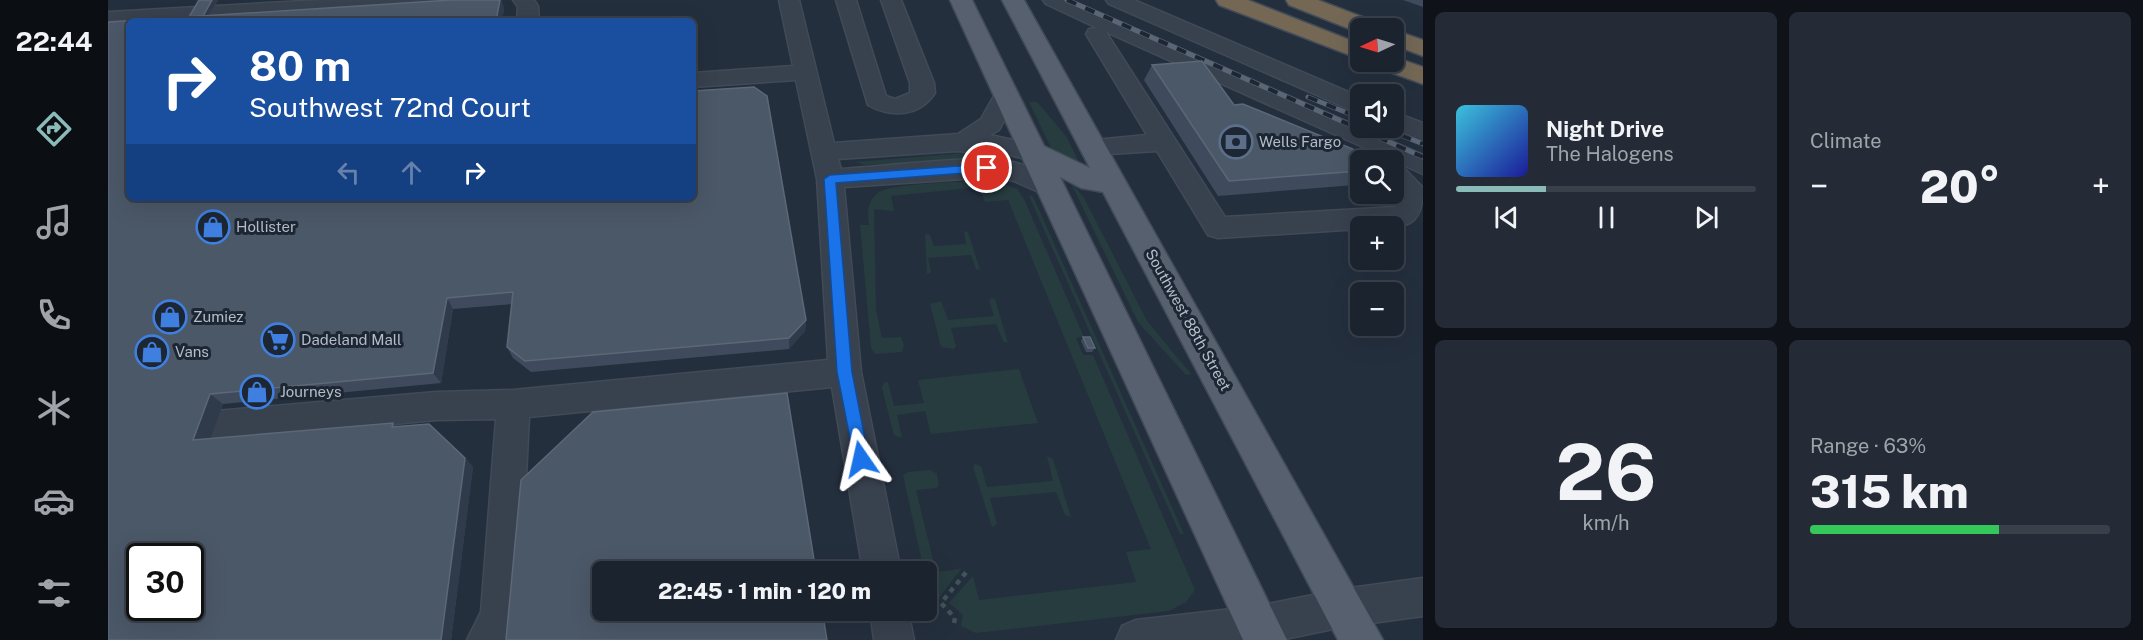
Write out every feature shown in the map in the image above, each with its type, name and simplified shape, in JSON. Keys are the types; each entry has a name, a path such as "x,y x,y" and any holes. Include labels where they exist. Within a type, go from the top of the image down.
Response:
{"highway":[{"path":"1227,0 1350,48"},
{"path":"1313,3 1350,19"},
{"path":"1404,42 1423,49"},
{"path":"1404,69 1423,76"}],"main road":[{"path":"961,0 1261,632"},
{"name":"Southwest 88th Street","path":"1013,0 1352,624"},
{"path":"1033,152 1091,181 1114,183"}],"street":[{"path":"108,18 436,0"},
{"path":"523,0 530,12 529,18"},
{"path":"789,0 827,166 845,372 880,561"},
{"path":"846,0 876,100 884,104 903,106 915,103 923,93 922,83 891,0"},
{"path":"1116,0 1350,102"},
{"path":"1063,2 1423,165"},
{"path":"1097,34 1145,96 1164,142 1218,228 1403,216 1417,198 1404,184"},
{"path":"696,80 805,72"},
{"path":"1203,91 1213,90 1350,153"},
{"path":"963,142 990,124 1006,94"},
{"path":"1404,124 1423,133"},
{"path":"827,166 963,142 1004,145 1033,152"},
{"path":"1093,147 1164,142"},
{"path":"827,166 994,168 1020,173 1050,188"},
{"path":"216,426 436,406 709,401 845,372"},
{"path":"487,640 500,616 513,404"},
{"path":"1136,640 1352,624 1423,597"},
{"path":"891,621 894,640"}],"path":[{"path":"954,623 955,618 941,603 968,570"}],"green space":[{"path":"1029,102 1037,102 1066,136 1080,164 1053,152"},
{"path":"995,151 997,157 865,165 855,162"},
{"path":"996,181 1017,189 1024,199 1084,337 1076,338 1083,355 1093,355 1195,590 1186,602 1169,611 976,633 961,626 963,615 949,603 973,576 979,600 1136,582 1126,552 1151,549 1008,200 985,202 979,187 891,196 894,211 874,209 876,310 882,338 901,337 904,345 902,352 875,354 871,348 860,225 869,225 868,211 872,199 879,192 900,186"},
{"path":"1070,181 1084,198 1147,321 1191,374 1186,375 1138,322"},
{"path":"1029,196 1032,196 1035,201 1184,534 1180,534"},
{"path":"964,231 968,232 980,270 976,269 971,255 928,258 931,272 927,274 925,234 930,235 934,246 966,244"},
{"path":"995,299 1008,343 1003,341 996,324 951,328 956,346 954,349 941,347 930,304 941,301 948,320 994,316 989,300"},
{"path":"1019,369 1038,423 931,434 925,411 897,415 902,438 894,435 882,388 884,383 888,382 894,406 924,403 918,380"},
{"path":"1047,456 1053,459 1071,517 1065,515 1056,492 990,498 997,524 992,527 973,467 975,464 981,466 987,487 1053,481"},
{"path":"931,470 937,474 939,485 936,488 916,490 933,561 922,561 903,475 908,472"},
{"path":"961,569 937,600 937,572"}],"building":[{"path":"199,0 212,0 203,16 189,17"},
{"name":"Dadeland Mall","path":"451,0 500,0 497,18 170,18"},
{"name":"Dadeland Mall","path":"126,21 126,201 696,201 696,91 754,87 767,96 806,320 789,338 525,361 507,347 513,292 447,298 433,373 210,394 193,440 393,423 392,427 429,424 465,458 441,640 108,640 108,22"},
{"name":"Wells Fargo","path":"1202,61 1234,105 1243,104 1353,149 1350,150 1350,172 1229,181 1152,65"},
{"path":"1083,337 1090,337 1095,348 1088,348"},
{"path":"787,393 814,561 592,561 592,621 824,621 827,640 506,640 521,480 593,412"}],"railway":[{"path":"1067,0 1423,157"},
{"path":"1308,97 1350,114"},
{"path":"1404,136 1423,144"}],"place":[{"name":"Wells Fargo","path":"1236,142"},
{"name":"Hollister","path":"213,227"},
{"name":"Zumiez","path":"170,317"},
{"name":"Dadeland Mall","path":"278,340"},
{"name":"Vans","path":"152,352"},
{"name":"Journeys","path":"257,392"}],"route":[{"path":"861,459 845,372 830,179 987,168"}]}
